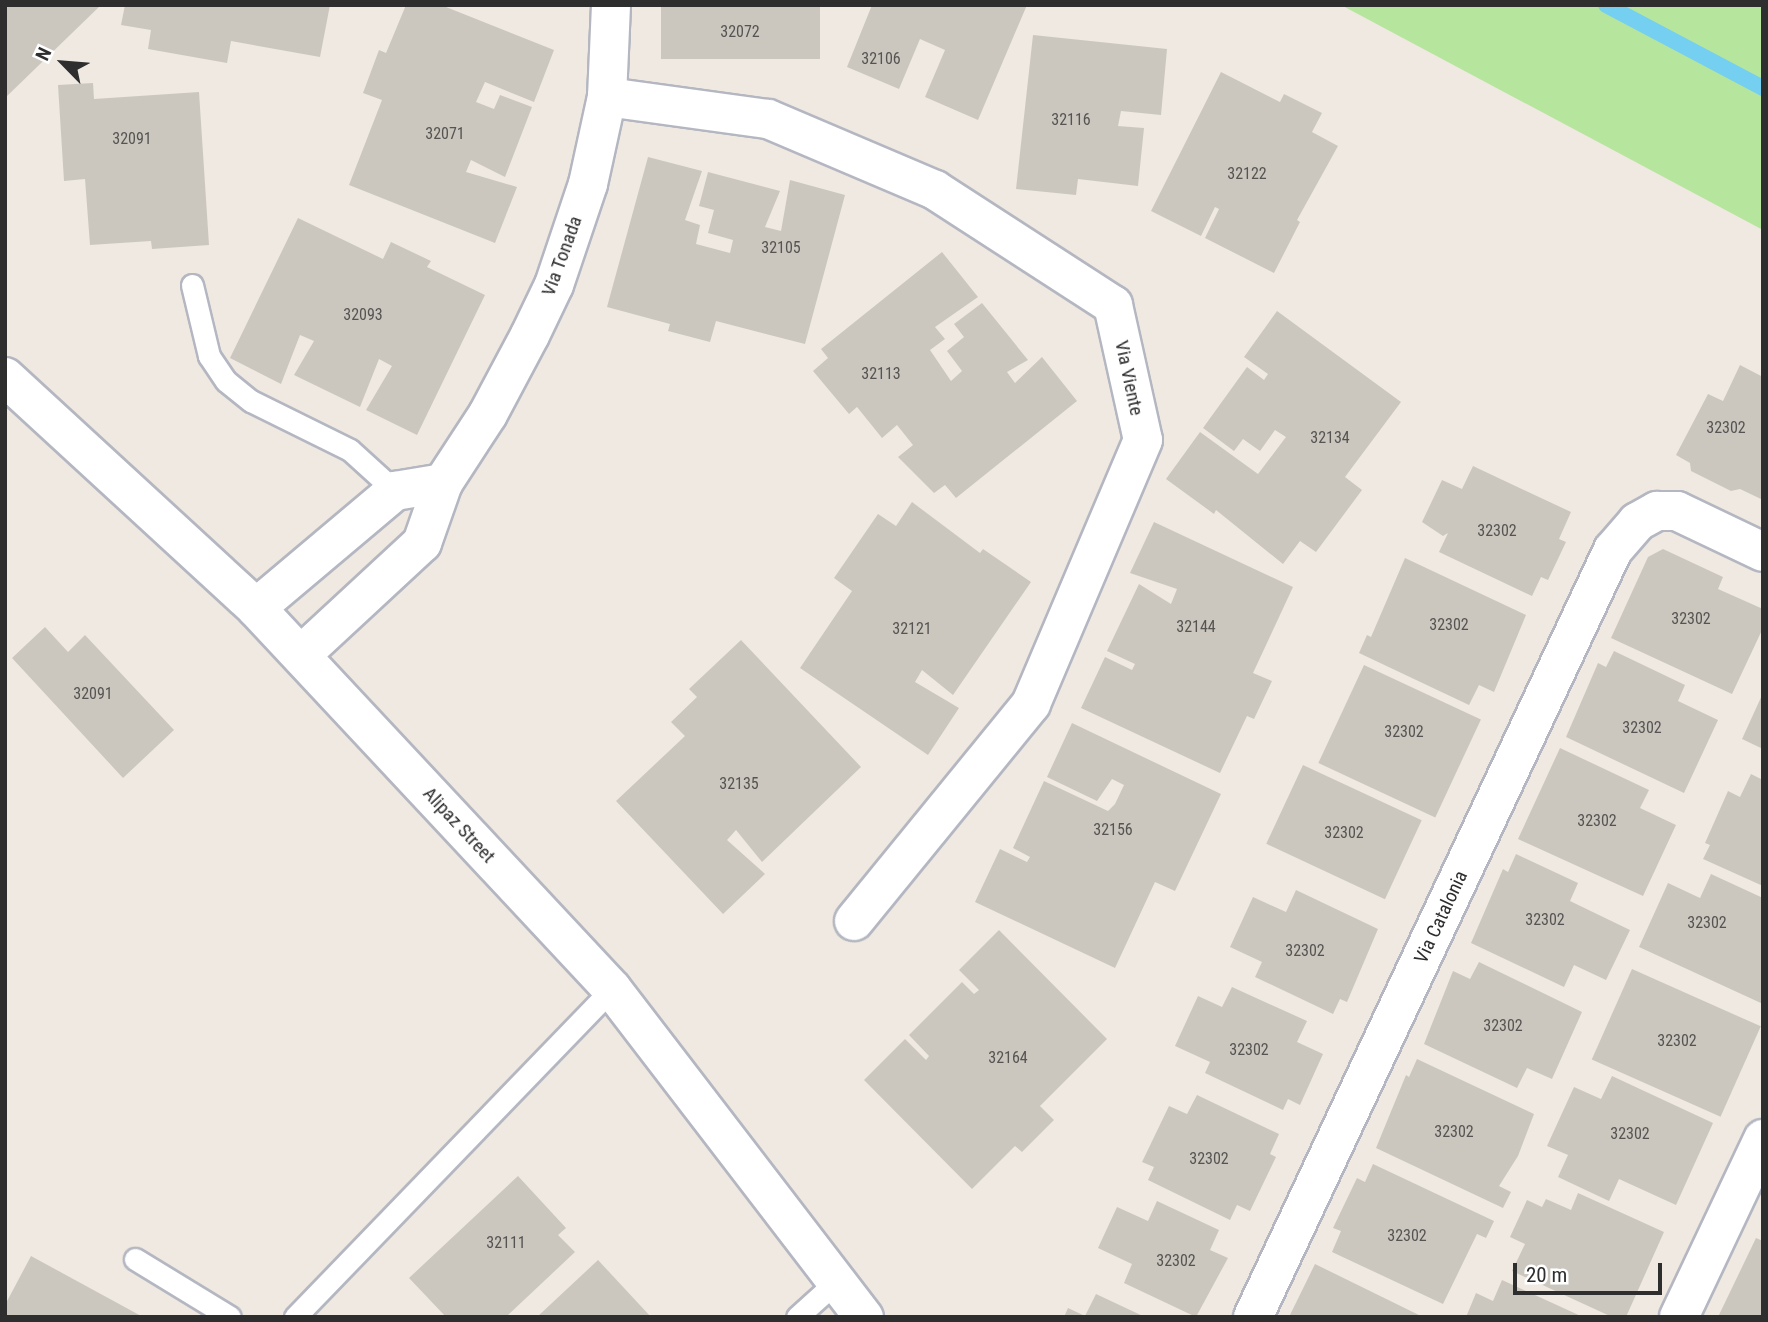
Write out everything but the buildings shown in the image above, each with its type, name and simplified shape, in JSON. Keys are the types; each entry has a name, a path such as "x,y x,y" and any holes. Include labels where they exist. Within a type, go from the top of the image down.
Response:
{"street":[{"name":"Via Tonada","path":"301,655 422,543 443,483 488,414 554,285 587,184 607,97 611,5"},
{"name":"Via Viente","path":"607,97 768,119 935,190 1113,305 1143,440 1031,704 854,921"},
{"name":"Alipaz Street","path":"5,376 256,608 612,989 864,1317"},
{"path":"256,608 394,491 443,483"},
{"name":"Via Catalonia","path":"1253,1317 1613,550 1637,522 1657,511 1677,511 1763,552"},
{"path":"1679,1317 1763,1139"}],"lane":[{"path":"192,285 209,356 226,381 251,401 350,450 394,491"},
{"path":"295,1317 612,989"},
{"path":"135,1259 230,1317"},
{"path":"797,1317 837,1282"}],"green space":[{"path":"1341,5 1763,5 1763,230"}],"waterway":[{"path":"1606,5 1763,88"}]}
